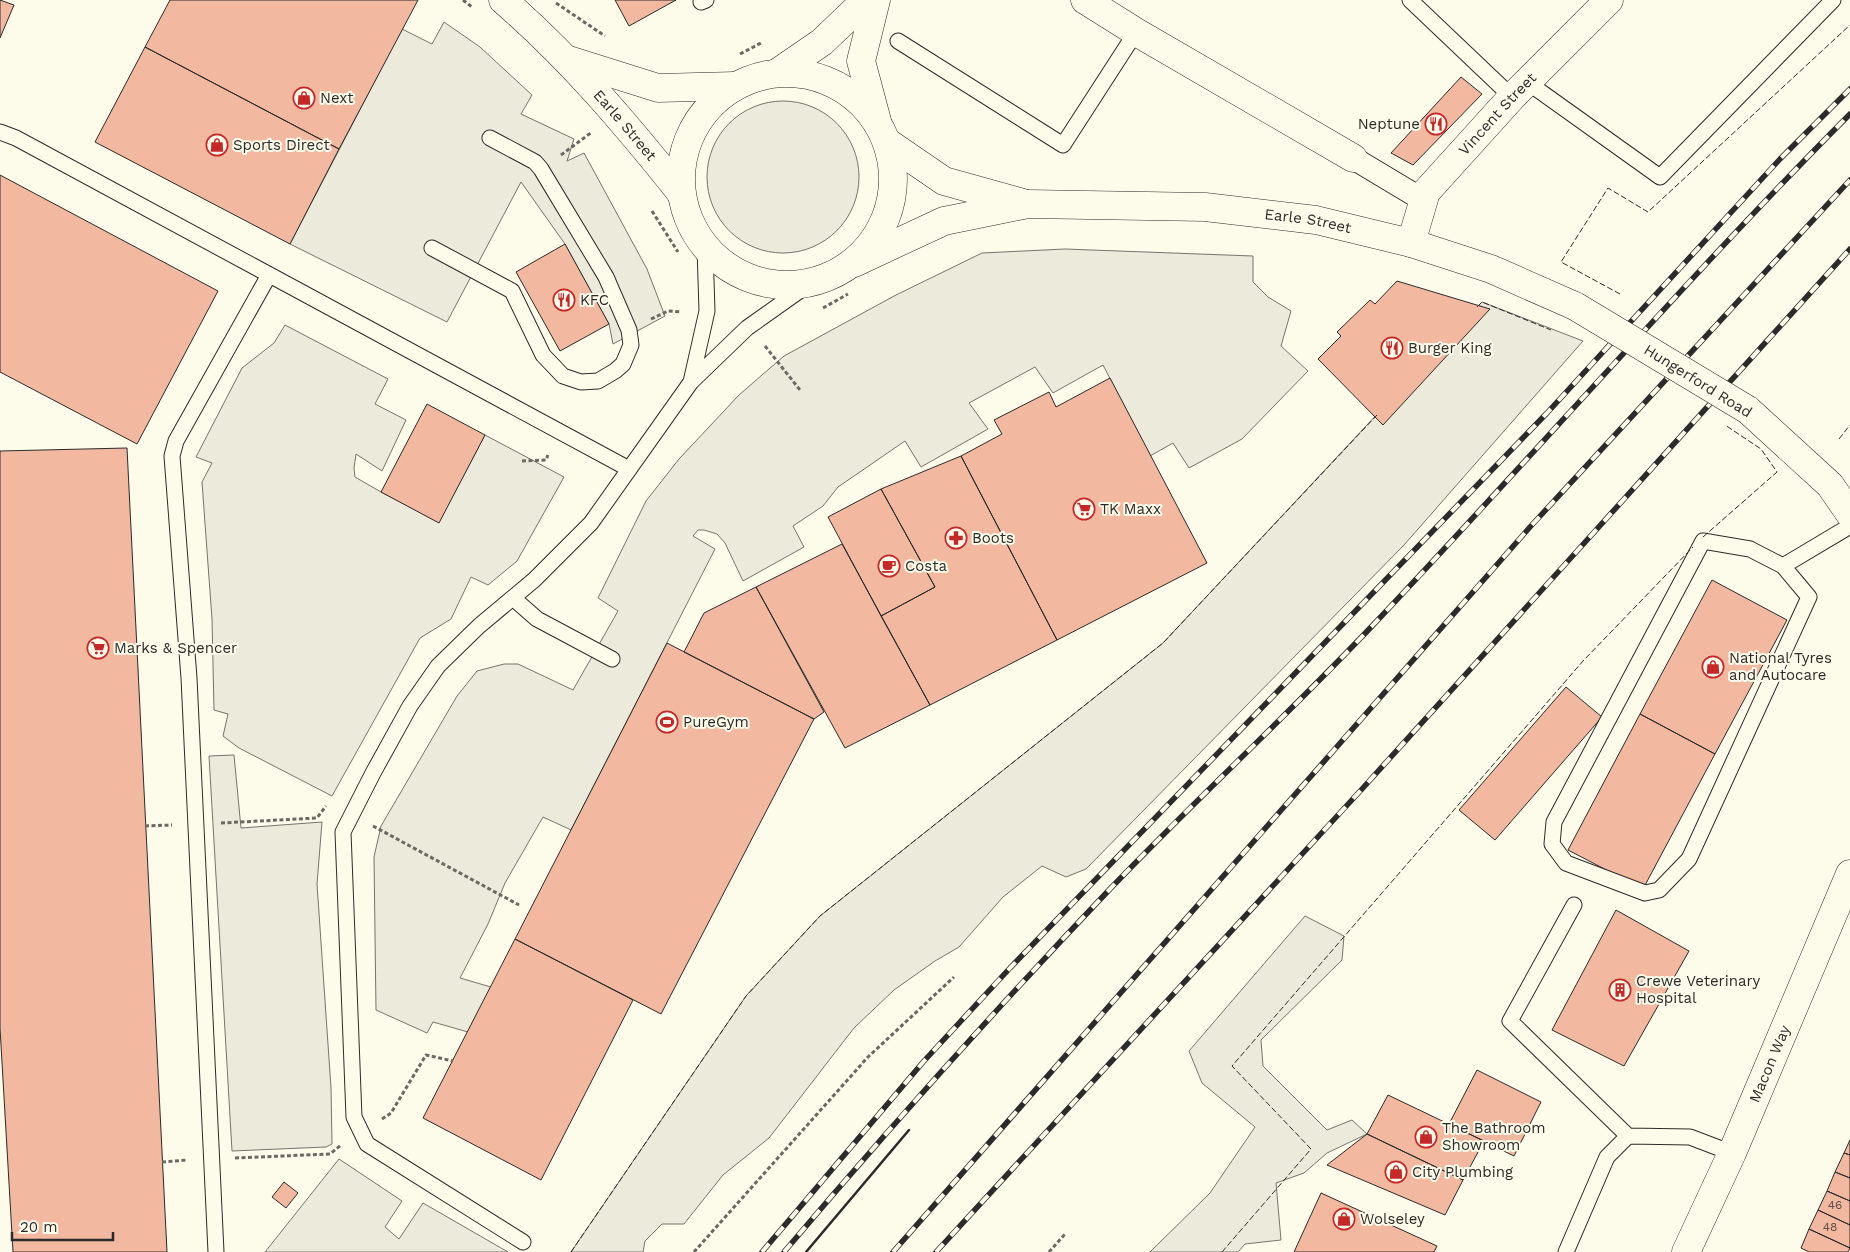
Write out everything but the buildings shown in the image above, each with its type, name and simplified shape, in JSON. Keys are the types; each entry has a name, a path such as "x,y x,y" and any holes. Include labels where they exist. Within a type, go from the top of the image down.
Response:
{"main road":[{"name":"Earle Street","path":"503,0 568,60 630,129 681,193"},
{"path":"777,72 822,42 866,0"},
{"path":"876,0 861,61 882,131 894,175 890,208 876,238 854,263 833,276 809,284 780,286 753,280 727,268 705,248 689,222 681,193 682,161 692,131 710,105 735,86 756,77 777,72 806,74 834,83 858,99 882,131"},
{"path":"1085,0 1136,32 1353,158"},
{"name":"Vincent Street","path":"1411,243 1426,192 1520,90 1609,0"},
{"name":"Earle Street","path":"568,60 658,88 735,86"},
{"name":"Earle Street","path":"882,131 944,180 1028,204"},
{"name":"Earle Street","path":"854,263 944,220 1028,204 1206,207 1316,220 1411,243 1491,269 1575,306"},
{"name":"Hungerford Road","path":"1575,306 1748,410 1830,485 1850,514"},
{"name":"Macon Way","path":"1686,1252 1732,1153 1850,874"}],"street":[{"path":"1353,158 1423,200"}],"lane":[{"path":"1410,0 1520,90 1660,177 1832,0"},
{"path":"898,41 1063,145 1136,32"},
{"path":"0,132 16,138 628,468"},
{"path":"432,248 512,291 543,354 563,376 581,382 598,381 623,364 631,345 629,330 606,277 541,169 535,162 490,138"},
{"path":"691,382 707,311 705,248"},
{"path":"216,1252 189,678 172,456 176,441 269,275"},
{"path":"523,1242 380,1154 367,1144 354,1117 343,832 410,706 438,666 479,626 534,580 591,522 691,382 747,328 809,284"},
{"path":"1783,566 1850,526"},
{"path":"1703,541 1750,549 1783,566 1809,597 1688,859 1659,890 1646,893 1566,863 1552,844 1554,822 1703,541"},
{"path":"512,598 536,619 612,659"},
{"path":"1574,905 1510,1021 1628,1136 1690,1137 1732,1153"},
{"path":"1566,1252 1607,1157 1628,1136"}],"path":[{"path":"552,0 611,41"},
{"path":"732,58 764,41"},
{"path":"541,169 597,129"},
{"path":"762,342 800,390"},
{"path":"694,1252 868,1057 954,977"},
{"path":"162,1162 330,1154 361,1131 391,1113 426,1055 453,1061"},
{"path":"1049,1252 1065,1234"}],"shaded area":[{"path":"444,22 480,47 532,95 521,114 574,139 567,161 584,153 647,269 665,316 613,344 609,324 565,244 521,182 447,322 290,244 402,29 432,44"},
{"path":"783,101 812,107 825,114 836,124 846,135 853,148 859,177 853,206 846,219 836,230 825,240 812,247 783,253 754,247 741,240 730,230 720,219 713,206 707,177 713,148 720,135 730,124 741,114 754,107"},
{"path":"1065,249 1253,256 1253,282 1268,297 1291,311 1281,346 1308,371 1242,439 1189,468 1173,443 1150,456 1103,365 1053,393 1035,367 969,403 988,429 921,467 905,441 838,487 823,506 793,526 804,547 743,581 725,543 717,534 698,530 693,536 715,549 571,830 543,817 505,883 488,924 460,978 491,987 468,1032 433,1022 427,1033 376,1010 374,857 381,826 457,696 477,671 504,664 518,664 573,690 618,611 598,598 646,501 679,459 739,395 784,356 896,295 982,253"},
{"path":"1482,302 1583,341 1404,545 1086,869 1066,877 1042,866 1003,897 959,947 935,961 894,990 854,1028 769,1138 723,1175 684,1224 662,1224 645,1241 643,1252 571,1252 746,996 820,916 1163,643"},
{"path":"285,325 388,379 375,404 406,420 382,471 356,454 354,468 355,477 381,492 439,522 485,435 564,477 517,561 488,585 471,577 451,619 420,638 332,796 239,748 223,736 228,714 214,710 212,619 202,482 212,463 196,457 242,368 274,343"},
{"path":"234,755 241,828 322,822 317,884 331,1088 332,1144 326,1147 232,1151 209,756"},
{"path":"1305,916 1344,936 1342,960 1261,1040 1263,1066 1327,1130 1352,1120 1367,1134 1327,1153 1304,1173 1276,1183 1281,1240 1245,1244 1238,1252 1150,1252 1210,1193 1255,1127 1202,1083 1189,1051"},
{"path":"339,1159 402,1201 385,1227 399,1239 423,1203 508,1252 265,1252"}],"railway":[{"path":"762,1252 924,1061 1010,968 1547,413 1780,159 1850,89"},
{"path":"784,1252 903,1114 1067,934 1142,856 1374,624 1670,303 1850,114"},
{"path":"893,1252 1530,527 1850,180"},
{"path":"936,1252 1362,789 1850,249"}],"fence":[{"path":"1620,294 1561,262 1608,188 1648,212 1850,25"},
{"path":"1477,307 1482,302 1551,330"},
{"path":"571,1252 746,996 820,916 1163,643 1377,415"},
{"path":"1703,537 1777,472 1761,449 1725,425"},
{"path":"1839,439 1850,425"},
{"path":"1222,1252 1311,1149 1232,1066 1583,661 1693,547"}],"wall":[{"path":"806,1252 909,1130"}],"place":[{"name":"Next","path":"304,98"},
{"name":"Neptune","path":"1436,124"},
{"name":"Sports Direct","path":"217,145"},
{"name":"KFC","path":"564,300"},
{"name":"Burger King","path":"1392,348"},
{"name":"TK Maxx","path":"1084,509"},
{"name":"Boots","path":"956,538"},
{"name":"Costa","path":"889,566"},
{"name":"Marks & Spencer","path":"98,648"},
{"name":"National Tyres and Autocare","path":"1713,667"},
{"name":"PureGym","path":"667,722"},
{"name":"Crewe Veterinary Hospital","path":"1620,990"},
{"name":"The Bathroom Showroom","path":"1426,1137"},
{"name":"City Plumbing","path":"1396,1172"},
{"name":"Wolseley","path":"1344,1219"}]}
